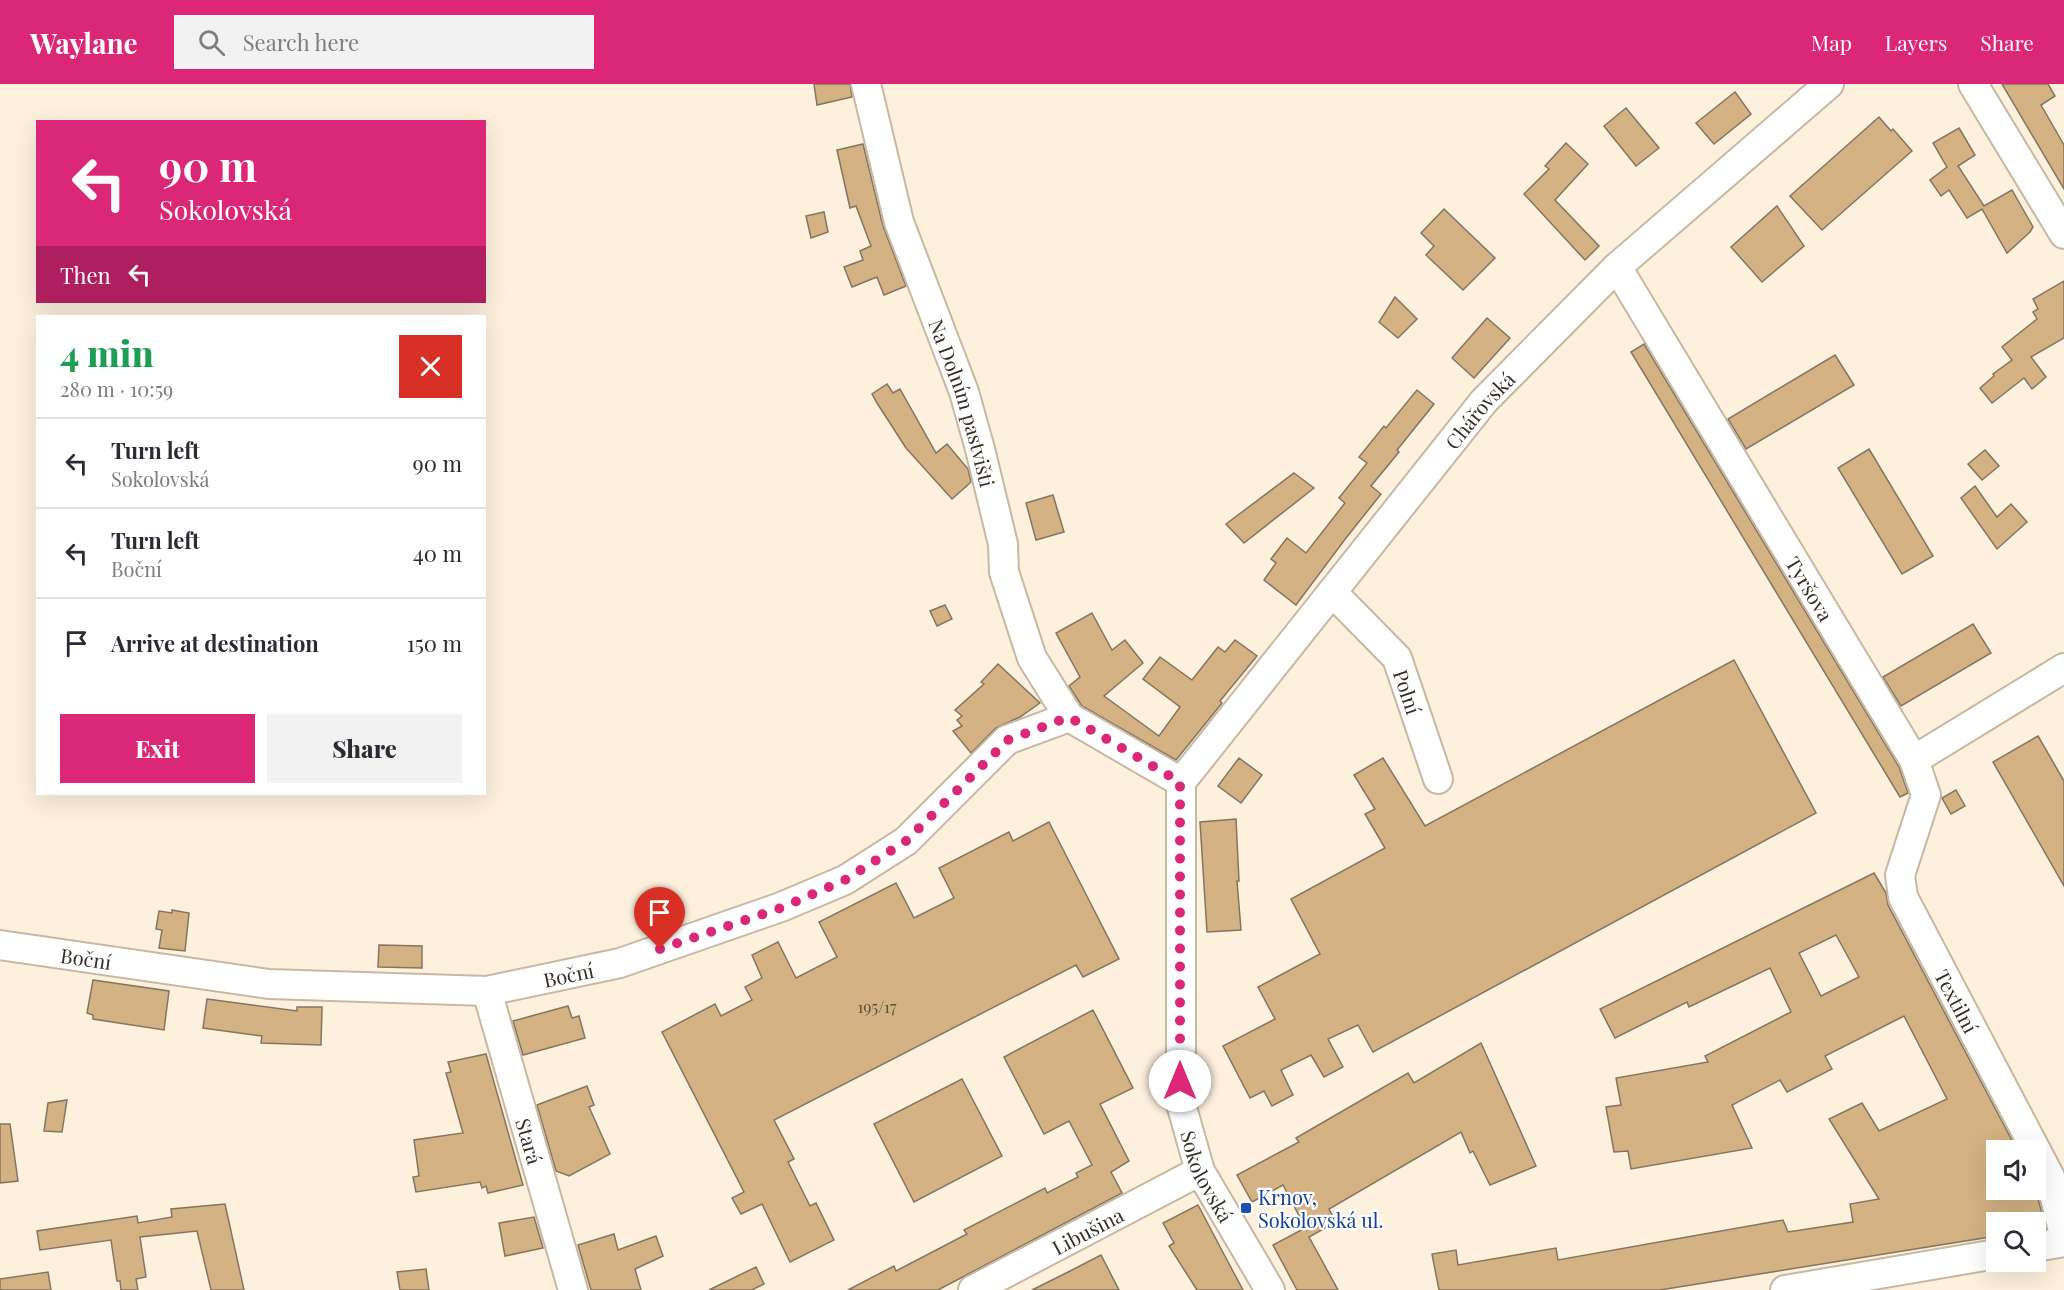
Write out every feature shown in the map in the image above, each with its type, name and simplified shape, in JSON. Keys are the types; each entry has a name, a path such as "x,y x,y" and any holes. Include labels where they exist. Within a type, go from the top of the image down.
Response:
{"street":[{"name":"Na Dolním pastvišti","path":"866,84 899,222 964,392 981,449 1002,544 1004,572 1032,658 1069,717"},
{"name":"Chářovská","path":"1180,782 1484,401 1617,267 1829,84"},
{"path":"1973,84 2064,234"},
{"name":"Tyršova","path":"1617,267 1914,760"},
{"name":"Polní","path":"1332,592 1397,658 1438,779"},
{"path":"1914,760 2064,668"},
{"path":"1069,717 1180,782"},
{"name":"Boční","path":"0,945 269,984 487,991 620,963 781,908 845,880 906,841 1008,740 1069,717"},
{"name":"Textilní","path":"1914,760 1926,795 1900,875 1903,897 2050,1177 2064,1236"},
{"name":"Sokolovská","path":"1180,782 1180,1104 1200,1171 1270,1290"},
{"name":"Stará","path":"487,991 573,1290"},
{"name":"Libušina","path":"973,1290 1200,1171"},
{"path":"2046,1245 2064,1242"},
{"path":"1785,1290 1986,1256"}],"building":[{"path":"814,84 850,84 852,97 817,105"},
{"path":"2002,84 2048,84 2055,96 2041,105 2064,145 2064,189"},
{"path":"1735,92 1751,114 1714,144 1696,123"},
{"path":"1626,108 1659,148 1636,166 1604,126"},
{"path":"1879,117 1912,151 1822,230 1790,196"},
{"path":"1959,128 1975,155 1958,166 1984,206 2012,190 2033,227 2007,253 1982,209 1967,218 1949,190 1941,196 1930,180 1947,167 1933,143"},
{"path":"1566,143 1588,164 1555,200 1599,246 1585,260 1524,194 1549,169 1545,166"},
{"path":"863,144 883,226 906,286 884,295 877,277 852,287 844,267 863,260 860,251 871,246 856,206 850,208 837,150"},
{"path":"1777,206 1804,246 1762,282 1731,247"},
{"path":"1444,209 1495,258 1463,290 1426,255 1434,246 1421,233"},
{"path":"824,212 828,232 811,238 806,216"},
{"path":"2064,281 2064,338 2031,357 2046,377 2032,389 2024,378 1992,403 1980,388 1994,376 1993,374 2012,360 2002,347 2037,319 2033,312 2038,309 2033,299"},
{"path":"1395,297 1417,319 1398,338 1379,322"},
{"path":"1487,318 1510,338 1474,378 1452,358"},
{"path":"1644,344 1899,767 1908,793 1900,797 1631,352"},
{"path":"1835,355 1854,385 1746,449 1728,419"},
{"path":"887,384 893,393 900,389 936,453 947,444 968,469 971,482 952,499 906,448 877,403 872,394"},
{"path":"1417,390 1434,404 1371,486 1381,494 1296,605 1264,580 1276,563 1271,559 1287,538 1306,553 1345,503 1339,498 1367,463 1359,457"},
{"path":"1869,449 1933,556 1902,574 1838,468"},
{"path":"1985,450 1999,466 1982,480 1968,464"},
{"path":"1294,473 1314,488 1244,543 1226,524"},
{"path":"1975,486 1997,517 2011,504 2027,522 1997,549 1961,498"},
{"path":"1053,495 1064,532 1036,540 1026,503"},
{"path":"945,605 952,619 937,626 930,611"},
{"path":"1092,613 1112,650 1125,640 1143,663 1104,696 1159,736 1180,707 1143,679 1160,657 1192,680 1218,647 1225,652 1235,640 1257,656 1176,760 1082,706 1069,686 1080,677 1056,633"},
{"path":"1973,624 1991,653 1901,706 1883,677"},
{"path":"1734,660 1816,813 1373,1052 1358,1025 1328,1039 1343,1067 1324,1077 1311,1055 1281,1070 1293,1095 1272,1106 1264,1091 1250,1098 1223,1046 1275,1019 1258,987 1320,954 1291,899 1385,848 1365,814 1375,809 1354,775 1383,758 1425,826"},
{"path":"998,664 1040,703 1020,717 996,728 971,753 953,731 962,726 957,720 962,716 955,710 984,684 981,682"},
{"path":"2038,736 2064,781 2064,886 1993,762"},
{"path":"1239,758 1262,775 1241,803 1218,786"},
{"path":"1956,790 1965,806 1951,814 1942,798"},
{"path":"1236,819 1241,930 1207,932 1200,822"},
{"path":"1049,822 1119,959 1083,977 1076,965 774,1120 794,1159 788,1162 810,1206 816,1203 834,1240 790,1262 762,1204 741,1214 732,1198 744,1192 662,1032 715,1004 721,1016 752,1000 745,987 762,978 752,955 778,942 796,978 837,957 819,922 896,883 914,918 954,898 939,868 1009,832 1013,841"},
{"path":"1874,873 1886,893 1888,905 2012,1140 1986,1140 1986,1200 2038,1200 2042,1212 1986,1212 1986,1238 1660,1290 1439,1290 1432,1254 1456,1250 1458,1265 1556,1248 1558,1260 1783,1220 1788,1232 1853,1222 1850,1204 1879,1199 1829,1119 1862,1103 1879,1131 1947,1099 1904,1016 1825,1056 1832,1069 1787,1092 1780,1080 1732,1105 1752,1148 1631,1169 1628,1151 1614,1152 1606,1107 1621,1105 1616,1078 1708,1062 1705,1056 1791,1012 1770,968 1689,1007 1687,1002 1615,1038 1600,1009","holes":["1836,935 1859,977 1821,996 1799,953"]},
{"path":"172,910 189,913 185,951 159,948 162,930 156,929 159,911 172,913"},
{"path":"379,945 422,946 422,968 378,967"},
{"path":"93,980 169,991 164,1030 93,1019 93,1015 87,1013"},
{"path":"207,999 297,1011 297,1007 322,1007 321,1045 261,1043 262,1036 203,1028"},
{"path":"568,1006 572,1018 579,1016 585,1038 523,1055 513,1021"},
{"path":"1093,1010 1133,1088 1100,1104 1129,1161 1111,1172 1122,1193 938,1290 848,1290 894,1266 896,1271 967,1234 964,1230 1045,1188 1047,1193 1078,1177 1076,1173 1092,1165 1069,1121 1044,1134 1004,1057"},
{"path":"1481,1043 1536,1166 1490,1185 1473,1151 1470,1153 1461,1132 1329,1209 1336,1222 1309,1237 1338,1290 1297,1290 1273,1245 1305,1228 1307,1231 1283,1185 1252,1202 1237,1175 1299,1142 1296,1138 1408,1073 1414,1083"},
{"path":"486,1054 523,1185 488,1193 486,1186 482,1188 480,1182 416,1192 413,1177 419,1176 414,1140 463,1133 446,1073 451,1072 448,1062"},
{"path":"962,1079 1002,1156 914,1202 874,1124"},
{"path":"587,1086 594,1105 589,1107 610,1154 569,1176 556,1171 537,1105"},
{"path":"67,1100 62,1132 44,1131 48,1103"},
{"path":"0,1124 10,1124 18,1181 0,1183"},
{"path":"225,1204 244,1290 211,1290 197,1231 140,1237 146,1277 136,1279 138,1290 121,1290 120,1281 117,1281 111,1240 40,1250 37,1231 137,1216 138,1223 172,1217 171,1209"},
{"path":"1198,1205 1243,1290 1197,1290 1169,1246 1174,1243 1163,1223"},
{"path":"534,1217 543,1248 505,1256 499,1223"},
{"path":"614,1234 618,1250 656,1236 663,1256 635,1269 641,1290 591,1290 578,1245"},
{"path":"1101,1255 1119,1290 1032,1290 1072,1270"},
{"path":"756,1267 764,1284 752,1290 709,1290"},
{"path":"426,1269 429,1290 400,1290 397,1272"},
{"path":"48,1272 51,1290 0,1290 0,1279"}],"place":[{"name":"Krnov, Sokolovská ul.","path":"1246,1208"}],"route":[{"path":"660,949 781,908 845,880 906,841 1008,740 1069,717 1180,782 1180,1081"}]}
